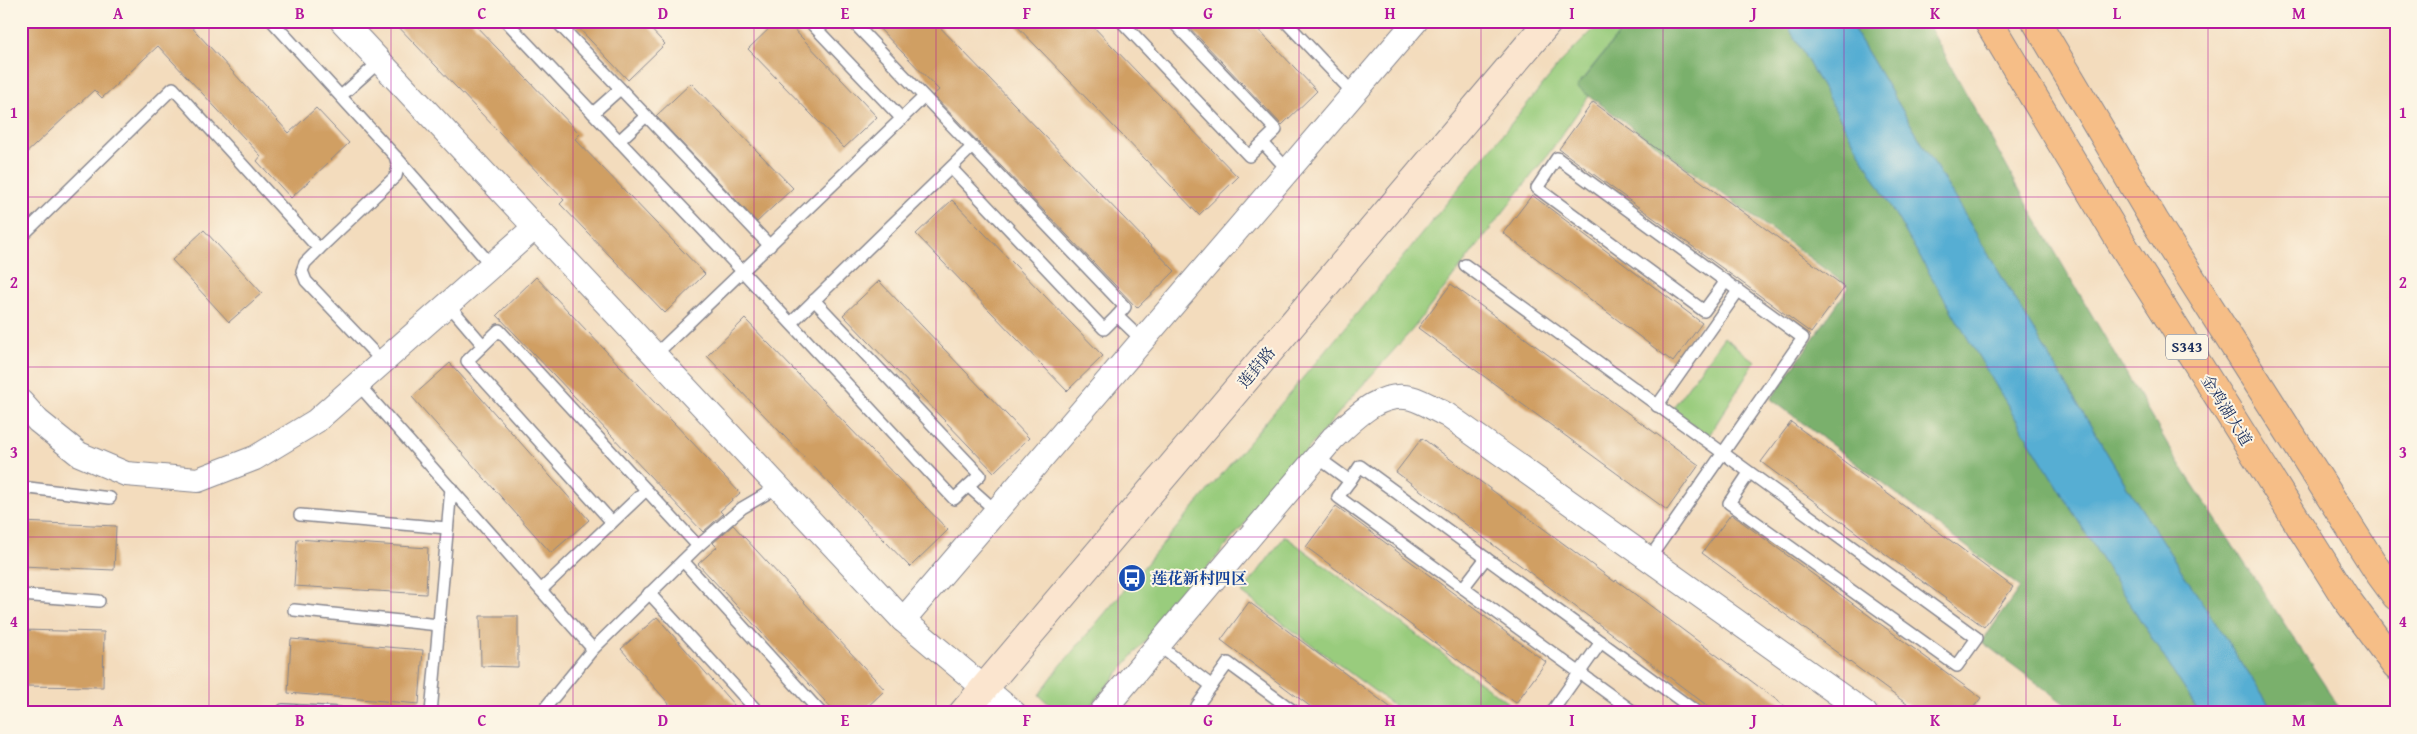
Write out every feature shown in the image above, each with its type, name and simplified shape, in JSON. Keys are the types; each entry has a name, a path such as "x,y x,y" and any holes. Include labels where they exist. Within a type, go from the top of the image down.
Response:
{"main road":[{"name":"莲葑路","path":"963,713 1548,21"},
{"name":"金鸡湖大道","path":"1988,21 2122,244 2345,597 2396,666"},
{"name":"S343","path":"2036,21 2154,220 2396,596"}],"street":[{"path":"342,21 903,620 1014,713"},
{"path":"903,620 1416,21"},
{"path":"21,402 38,421 79,454 126,474 198,480 255,458 316,421 534,228"},
{"path":"1101,713 1333,438 1366,410 1388,398 1411,398 1447,415 1865,713"}],"lane":[{"path":"272,21 492,266"},
{"path":"506,21 954,499 980,475 814,300"},
{"path":"556,21 770,246"},
{"path":"809,21 902,119"},
{"path":"852,21 1125,307 1104,328 951,168"},
{"path":"1121,21 1248,156 1276,130 1172,21"},
{"path":"1285,21 1354,94"},
{"path":"341,96 379,62"},
{"path":"21,229 25,233 172,88 319,249"},
{"path":"593,113 620,89"},
{"path":"654,356 924,97"},
{"path":"620,141 646,116"},
{"path":"1263,143 1288,170"},
{"path":"791,323 972,147"},
{"path":"383,362 306,281 302,271 305,263 396,176 398,167 394,156"},
{"path":"1649,559 1803,338 1726,281 1557,158 1537,188 1704,310 1726,281"},
{"path":"1464,265 1977,638 1957,666 1729,503 1749,473"},
{"path":"1657,406 1738,291"},
{"path":"448,304 483,345"},
{"path":"1117,316 1142,341"},
{"path":"612,522 467,361 499,330 698,546"},
{"path":"358,384 593,650"},
{"path":"1317,457 1350,481"},
{"path":"1635,713 1338,497 1360,466 1698,713"},
{"path":"968,486 996,512"},
{"path":"21,487 110,498"},
{"path":"541,713 593,650 698,546 742,508 778,487"},
{"path":"431,713 451,488"},
{"path":"541,590 646,490"},
{"path":"300,515 447,528"},
{"path":"1463,588 1486,558"},
{"path":"683,561 821,713"},
{"path":"649,593 760,713"},
{"path":"21,595 99,601"},
{"path":"294,610 439,625"},
{"path":"1551,713 1601,642"},
{"path":"1158,645 1212,686"},
{"path":"1206,713 1197,706 1228,663 1296,713"},
{"path":"283,710 339,713"}],"green space":[{"path":"1602,21 1629,21 1577,86 1589,96 1549,153 1412,330 1359,389 1084,713 1059,713 1039,695 1057,670 1359,311 1562,61"},
{"path":"1629,21 1785,21 1885,196 2039,457 2200,713 2077,713 1982,642 2020,587 1771,399 1849,287 1577,87"},
{"path":"1849,21 1926,21 2034,216 2178,462 2343,713 2274,713 2129,490"},
{"path":"1724,337 1755,362 1708,437 1672,409"},
{"path":"1285,536 1512,706 1508,713 1404,713 1242,593"}],"water":[{"path":"1785,21 1849,21 2129,490 2274,713 2200,713 2039,457 1885,196"}],"building":[{"path":"21,21 186,21 289,133 316,108 349,143 291,198 257,161 261,156 158,46 102,98 94,90 21,158"},
{"path":"393,21 471,21 580,134 575,139 705,274 665,313 560,204 564,200"},
{"path":"572,21 643,21 665,44 628,80"},
{"path":"777,21 786,21 877,117 844,148 748,49"},
{"path":"872,21 934,21 1175,271 1137,308 933,95 939,90"},
{"path":"1012,21 1088,21 1238,177 1199,215"},
{"path":"1183,21 1250,21 1317,91 1282,125"},
{"path":"691,83 793,188 757,222 656,116"},
{"path":"1593,102 1845,287 1811,333 1559,149"},
{"path":"1532,195 1702,323 1673,362 1503,233"},
{"path":"952,200 1103,356 1067,391 916,234"},
{"path":"204,230 262,293 229,322 172,260"},
{"path":"536,277 740,493 720,511 723,514 703,532 497,315"},
{"path":"879,281 1029,438 994,472 843,315"},
{"path":"1451,284 1699,465 1667,510 1418,328"},
{"path":"745,319 948,530 910,567 707,356"},
{"path":"450,363 589,520 551,553 412,397"},
{"path":"1791,422 2013,587 1984,627 1761,462"},
{"path":"1422,438 1794,713 1717,713 1396,472"},
{"path":"1336,506 1546,662 1516,703 1306,547"},
{"path":"1731,514 1981,698 1969,713 1919,713 1702,553"},
{"path":"21,522 116,526 114,570 21,566"},
{"path":"733,525 885,690 861,713 836,713 698,564 717,547 713,543"},
{"path":"297,539 428,548 426,594 294,586"},
{"path":"1249,602 1398,713 1319,713 1221,640"},
{"path":"480,616 518,616 518,667 481,666"},
{"path":"657,617 741,713 677,713 621,649"},
{"path":"21,630 104,632 103,687 21,686"},
{"path":"291,639 423,650 419,704 288,693"}],"place":[{"name":"莲花新村四区","path":"1132,578"}]}
